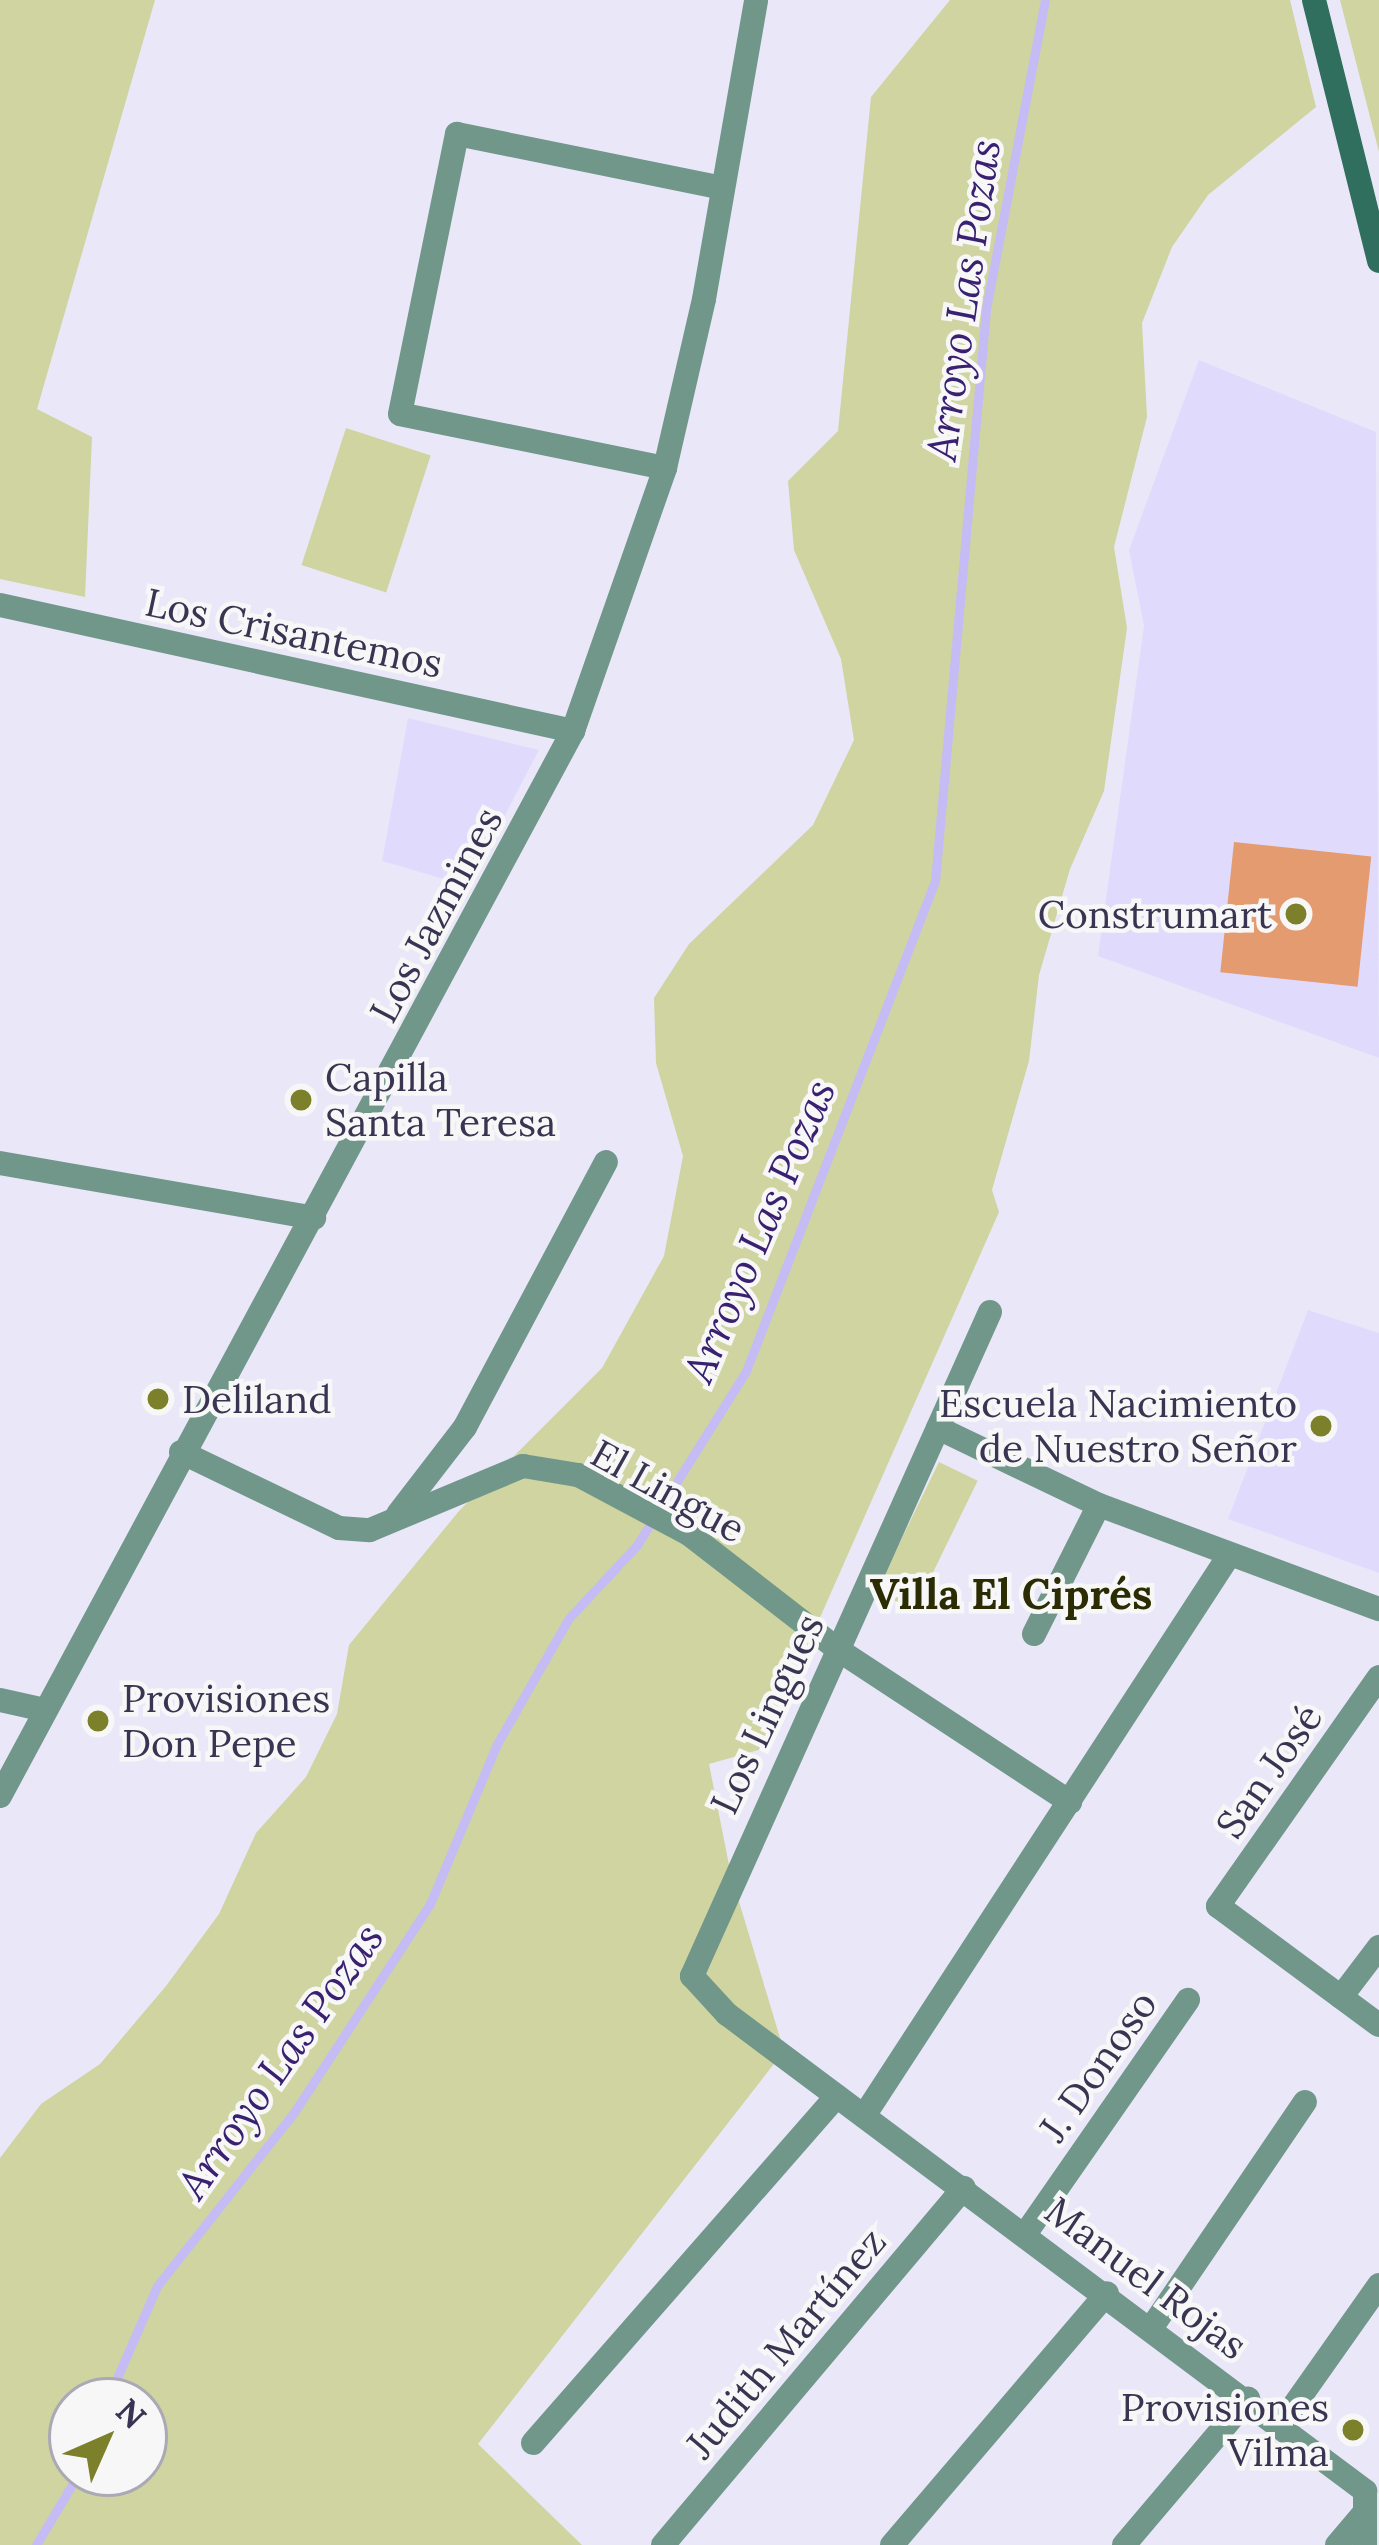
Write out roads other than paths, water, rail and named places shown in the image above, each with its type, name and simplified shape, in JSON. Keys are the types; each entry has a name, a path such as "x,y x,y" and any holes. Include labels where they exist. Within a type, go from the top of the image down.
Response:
{"main road":[{"path":"1314,0 1379,261"}],"street":[{"name":"Los Jazmines","path":"0,1796 573,730 665,468 756,0"},
{"path":"665,468 400,414 457,134 722,188"},
{"name":"Los Crisantemos","path":"0,605 573,730"},
{"path":"0,1162 314,1218"},
{"path":"396,1516 465,1427 606,1162"},
{"name":"Los Lingues","path":"837,2096 727,2014 692,1976 990,1312"},
{"path":"938,1428 1099,1505 1228,1557 1379,1609"},
{"name":"El Lingue","path":"181,1452 339,1528 370,1530 524,1466 578,1475 688,1534 837,1649 1070,1802"},
{"path":"1034,1634 1099,1505"},
{"path":"864,2116 1028,1873 1228,1557"},
{"name":"San José","path":"1341,1997 1218,1906 1379,1678"},
{"path":"0,1700 45,1710"},
{"path":"1379,1947 1341,1997 1379,2025"},
{"name":"J. Donoso","path":"1026,2233 1188,2000"},
{"path":"533,2443 837,2096"},
{"name":"Manuel Rojas","path":"837,2096 1248,2398 1370,2499"},
{"path":"1152,2327 1304,2102"},
{"name":"Judith Martínez","path":"663,2545 964,2188"},
{"path":"1281,2424 1379,2285"},
{"path":"892,2545 1106,2293"},
{"path":"1124,2545 1248,2398"},
{"path":"1337,2545 1370,2499"},
{"path":"1365,2545 1370,2499"}],"waterway":[{"name":"Arroyo Las Pozas","path":"117,2377 157,2286 293,2114 430,1904 497,1744 569,1618 637,1545 746,1371 935,881 986,309 1045,0"},
{"name":"Arroyo Las Pozas","path":"36,2545 65,2497"}],"place":[{"name":"Construmart","path":"1296,914"},
{"name":"Capilla Santa Teresa","path":"301,1100"},
{"name":"Deliland","path":"158,1399"},
{"name":"Escuela Nacimiento de Nuestro Señor","path":"1321,1426"},
{"name":"Provisiones Don Pepe","path":"98,1721"},
{"name":"Provisiones Vilma","path":"1353,2430"}],"district":[{"name":"Villa El Ciprés","path":"1011,1594"}]}
